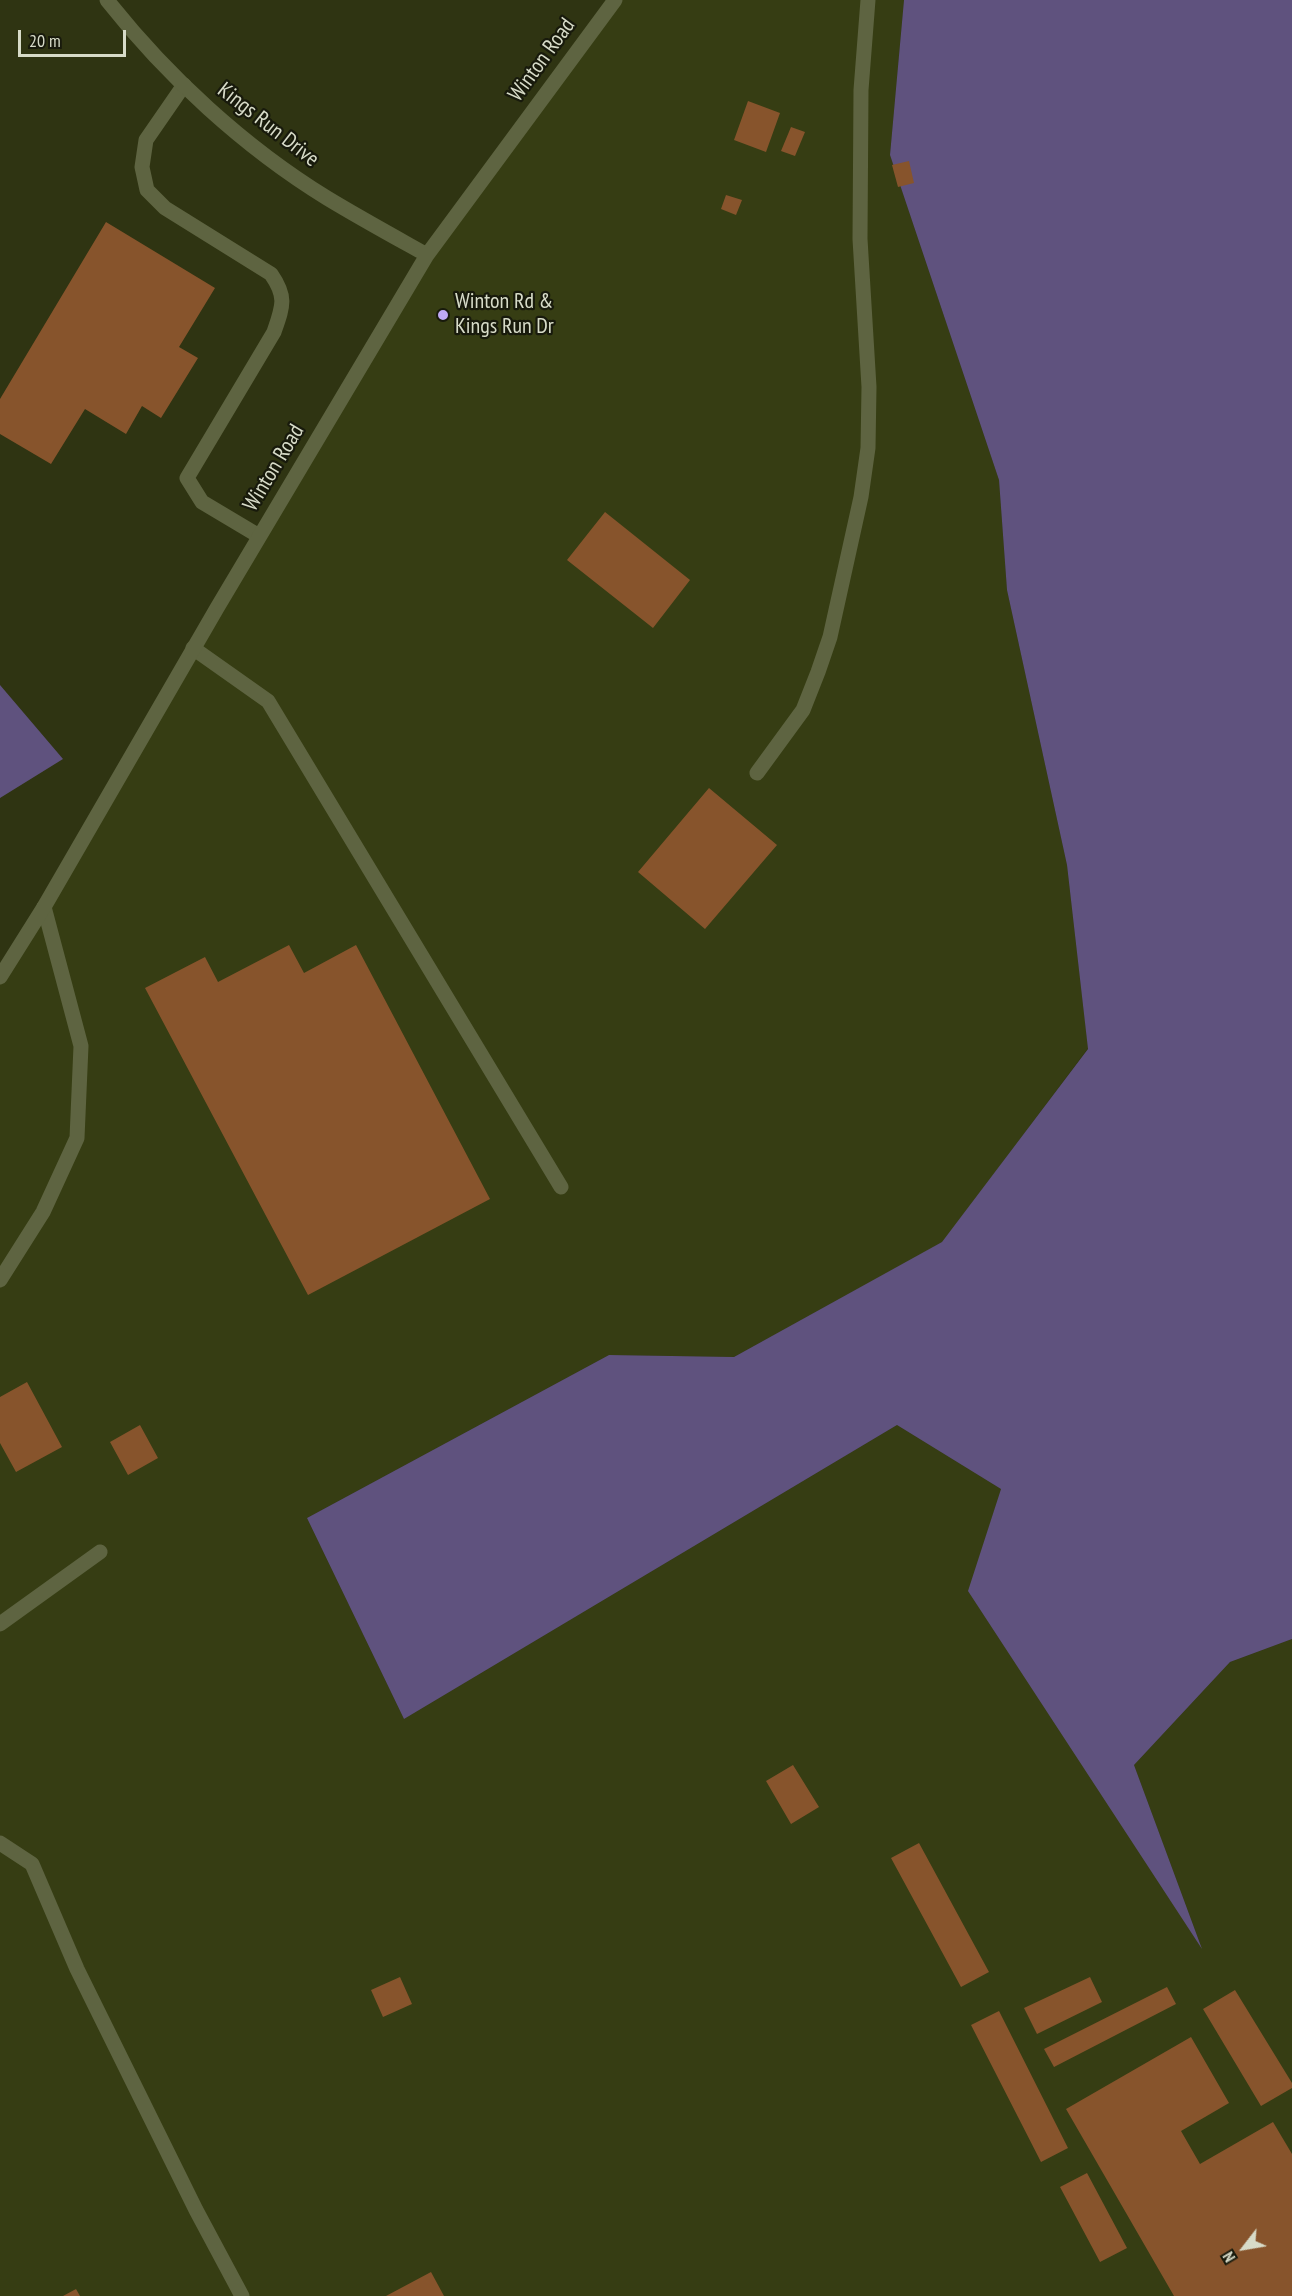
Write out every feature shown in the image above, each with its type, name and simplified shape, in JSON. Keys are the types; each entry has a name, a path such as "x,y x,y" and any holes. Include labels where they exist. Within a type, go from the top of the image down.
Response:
{"main road":[{"name":"Kings Run Drive","path":"107,0 126,24 184,85 258,149 316,190 426,255"},
{"name":"Winton Road","path":"0,977 44,907 193,648 426,255 615,0"},
{"path":"757,773 803,710 818,672 830,637 861,496 867,458 869,387 860,239 861,90 868,0"},
{"path":"184,85 146,140 142,167 147,190 165,208 272,274 282,290 282,309 274,332 187,478 202,502 259,536"},
{"path":"193,648 268,701 561,1187"},
{"path":"0,1280 43,1212 77,1138 81,1046 44,907"},
{"path":"0,1624 100,1552"},
{"path":"0,1843 32,1864 77,1969 196,2210 242,2296"}],"shaded area":[{"path":"615,0 904,0 890,155 999,480 1007,590 1067,865 1088,1048 943,1242 734,1357 609,1355 307,1518 404,1719 897,1425 1001,1489 969,1591 1201,1946 1134,1765 1230,1662 1292,1639 1292,2296 0,2296 0,977 427,255"},
{"path":"904,0 1292,0 1292,1639 1230,1662 1134,1765 1202,1949 968,1591 1001,1489 897,1425 404,1719 307,1518 609,1355 734,1357 942,1242 1088,1049 1067,865 1007,590 999,480 890,155"},
{"path":"0,685 63,759 0,798"}],"building":[{"path":"748,101 780,113 766,152 734,140"},
{"path":"791,127 805,132 795,156 781,151"},
{"path":"909,161 914,183 898,187 892,165"},
{"path":"726,195 742,200 736,215 721,209"},
{"path":"106,222 215,288 179,347 198,358 161,418 142,406 126,434 85,409 51,464 0,434 0,399"},
{"path":"605,512 690,580 653,628 567,560"},
{"path":"709,788 777,845 705,929 638,872"},
{"path":"289,945 304,973 356,945 490,1199 308,1295 145,988 205,957 218,982"},
{"path":"27,1382 62,1447 16,1472 0,1443 0,1397"},
{"path":"140,1425 158,1458 128,1475 110,1442"},
{"path":"793,1765 819,1807 791,1824 766,1781"},
{"path":"919,1843 989,1972 961,1987 891,1858"},
{"path":"400,1977 412,2004 383,2017 371,1990"},
{"path":"1090,1977 1102,2002 1037,2034 1024,2008"},
{"path":"1167,1987 1176,2004 1054,2067 1044,2049"},
{"path":"1235,1990 1292,2083 1292,2088 1261,2106 1203,2009"},
{"path":"999,2011 1068,2148 1041,2162 971,2025"},
{"path":"1191,2037 1229,2103 1181,2131 1200,2164 1273,2122 1292,2154 1292,2296 1174,2296 1066,2109"},
{"path":"1087,2173 1127,2248 1100,2262 1060,2187"},
{"path":"431,2272 444,2296 386,2296"},
{"path":"76,2289 80,2296 63,2296"}],"place":[{"name":"Winton Rd & Kings Run Dr","path":"443,315"}]}
